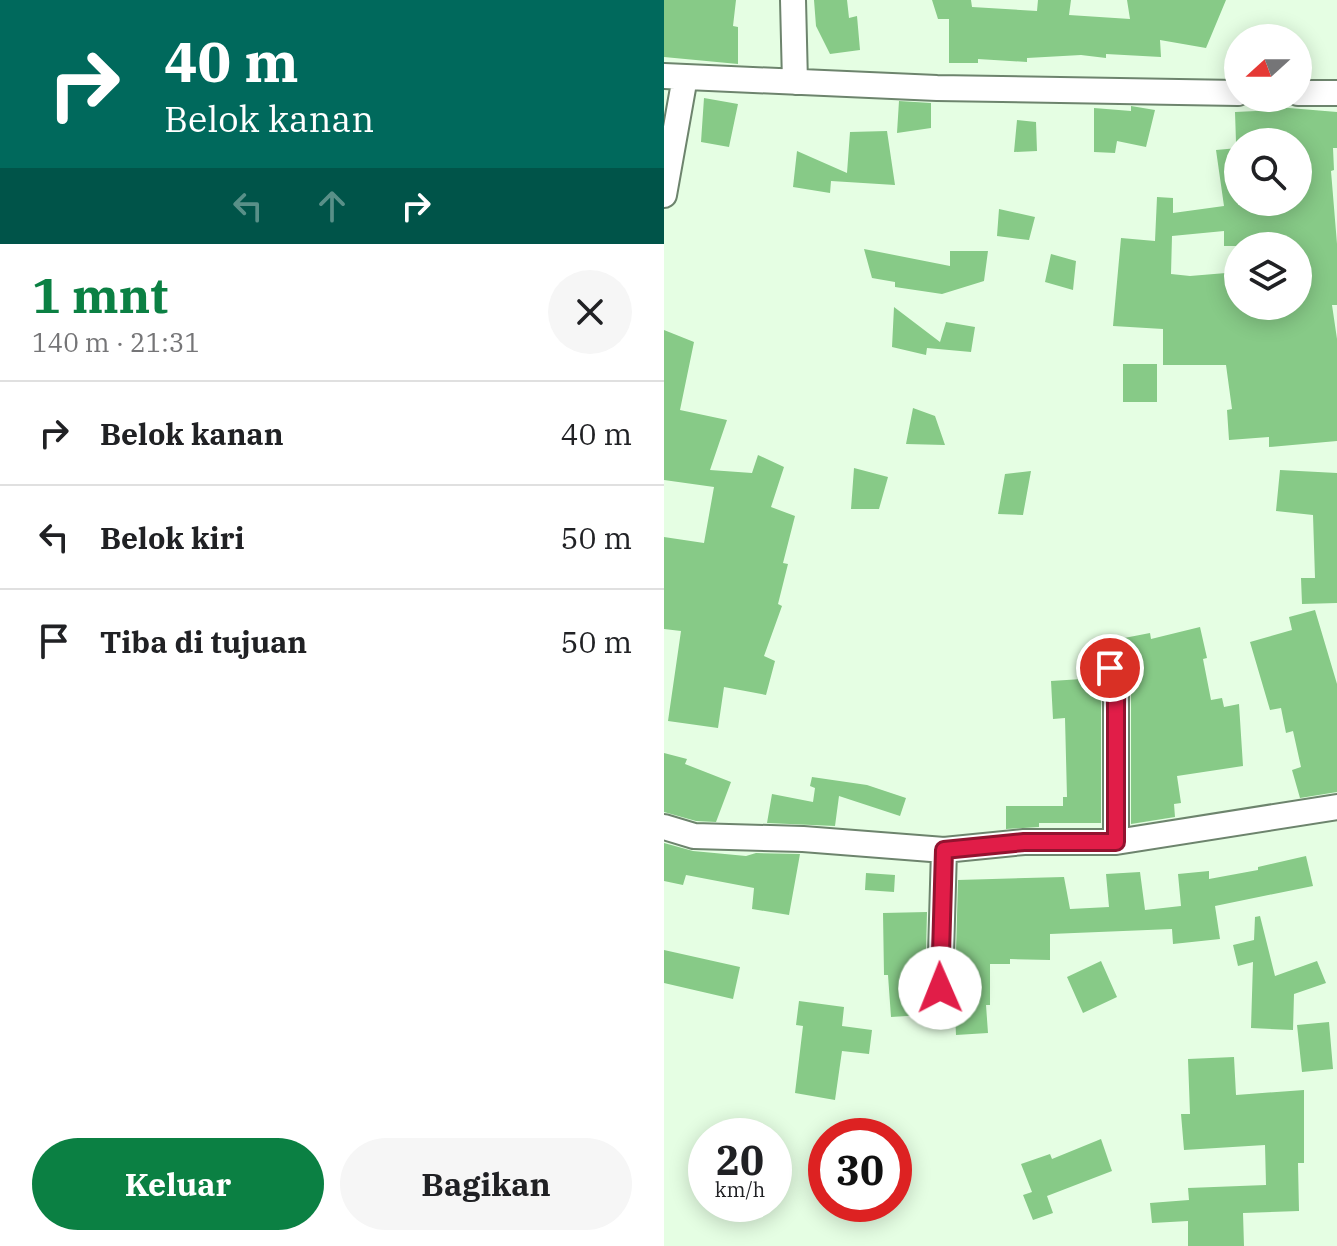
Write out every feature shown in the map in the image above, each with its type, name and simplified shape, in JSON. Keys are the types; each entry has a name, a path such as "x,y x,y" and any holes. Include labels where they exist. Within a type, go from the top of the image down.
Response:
{"street":[{"path":"793,0 795,82"},
{"path":"664,195 674,77 984,89 1224,93"},
{"path":"1312,93 1337,93"},
{"path":"1091,668 1110,668 1116,679 1116,842"},
{"path":"664,827 694,836 803,839 944,850 1024,842 1116,842 1337,807"},
{"path":"940,988 944,850"}],"building":[{"path":"664,0 736,0 733,26 738,27 738,64 664,57"},
{"path":"814,0 847,0 849,18 857,16 860,50 830,54 816,26"},
{"path":"932,0 971,0 972,7 1037,11 1038,0 1071,0 1069,15 1130,19 1127,0 1226,0 1206,48 1160,40 1161,57 1106,54 1106,58 1081,55 1027,58 1027,62 978,59 978,63 949,63 949,19 938,19"},
{"path":"704,98 738,104 729,147 701,142"},
{"path":"899,101 931,103 931,128 897,133"},
{"path":"1131,106 1155,110 1146,147 1117,141 1115,153 1094,152 1094,108 1131,111"},
{"path":"1235,112 1337,112 1337,148 1333,148 1334,170 1331,171 1337,244 1337,305 1332,305 1337,339 1337,441 1269,447 1269,437 1229,440 1227,410 1232,409 1226,365 1163,365 1163,329 1113,326 1121,238 1155,241 1157,197 1173,198 1173,213 1224,206 1224,216 1312,216 1312,128 1236,128"},
{"path":"1017,120 1036,122 1037,151 1014,152"},
{"path":"887,131 895,185 831,181 830,193 793,187 797,151 847,173 850,132"},
{"path":"1224,149 1224,206 1216,150"},
{"path":"999,209 1035,217 1029,240 997,236"},
{"path":"864,249 950,266 950,251 988,251 984,281 942,294 895,287 895,282 872,278"},
{"path":"1051,254 1076,261 1073,290 1045,282"},
{"path":"894,307 940,342 946,322 975,327 971,352 927,348 926,355 892,347"},
{"path":"664,330 694,342 680,410 727,420 710,470 752,473 758,455 784,467 771,507 795,516 783,563 788,564 778,604 782,606 764,656 775,661 766,695 724,687 718,728 668,721 681,631 664,629 664,537 704,543 714,487 664,480"},
{"path":"1123,364 1157,364 1157,402 1123,402"},
{"path":"913,408 935,416 945,445 906,444"},
{"path":"854,468 888,477 879,509 851,509"},
{"path":"1280,470 1337,473 1337,603 1302,604 1301,578 1315,578 1313,515 1276,511"},
{"path":"1031,471 1023,515 998,514 1005,474"},
{"path":"1315,610 1337,684 1337,792 1300,798 1292,770 1301,767 1293,731 1286,733 1281,708 1270,710 1250,642 1292,630 1289,617"},
{"path":"1200,627 1211,700 1222,698 1224,707 1239,704 1243,766 1177,776 1181,803 1174,804 1175,817 1131,824 1131,679 1119,639 1150,633 1151,639"},
{"path":"1082,679 1101,683 1101,823 1039,823 1039,827 1006,829 1006,806 1063,806 1063,797 1067,797 1065,718 1053,719 1051,681"},
{"path":"664,753 687,759 685,764 731,782 716,822 696,821 664,812"},
{"path":"812,777 867,785 906,798 900,816 839,796 835,826 767,823 772,794 813,802 815,788 810,786"},
{"path":"664,843 693,851 746,856 756,853 800,854 789,915 752,909 754,888 686,875 683,885 664,881"},
{"path":"1306,856 1313,886 1215,906 1220,939 1173,944 1172,929 1050,934 1050,960 1010,959 1010,964 990,964 990,1005 986,1005 988,1033 956,1035 955,1013 891,1017 888,975 884,975 883,913 927,912 925,988 932,1000 946,1001 955,988 958,880 1064,877 1070,909 1109,907 1106,874 1140,872 1145,910 1181,906 1178,874 1209,871 1209,879 1258,870 1258,867"},
{"path":"866,873 895,875 894,892 865,890"},
{"path":"1260,916 1275,976 1317,961 1326,983 1294,994 1293,1030 1251,1028 1253,962 1238,966 1233,945 1254,940 1255,917"},
{"path":"664,950 740,967 733,999 664,983"},
{"path":"1101,961 1117,997 1083,1013 1067,977"},
{"path":"799,1001 844,1007 842,1026 872,1030 869,1054 842,1051 835,1100 795,1093 803,1026 796,1025"},
{"path":"1329,1022 1333,1069 1302,1072 1297,1025"},
{"path":"1234,1057 1236,1095 1304,1090 1304,1163 1298,1163 1299,1211 1243,1213 1244,1246 1188,1246 1188,1221 1152,1223 1150,1203 1189,1200 1188,1188 1266,1185 1265,1145 1184,1150 1181,1114 1190,1114 1188,1059"},
{"path":"1101,1139 1112,1171 1047,1196 1053,1213 1033,1220 1023,1195 1032,1192 1021,1164 1050,1154 1052,1159"}],"route":[{"path":"940,988 939,931 944,850 1024,842 1116,842 1116,679 1110,668"}]}
